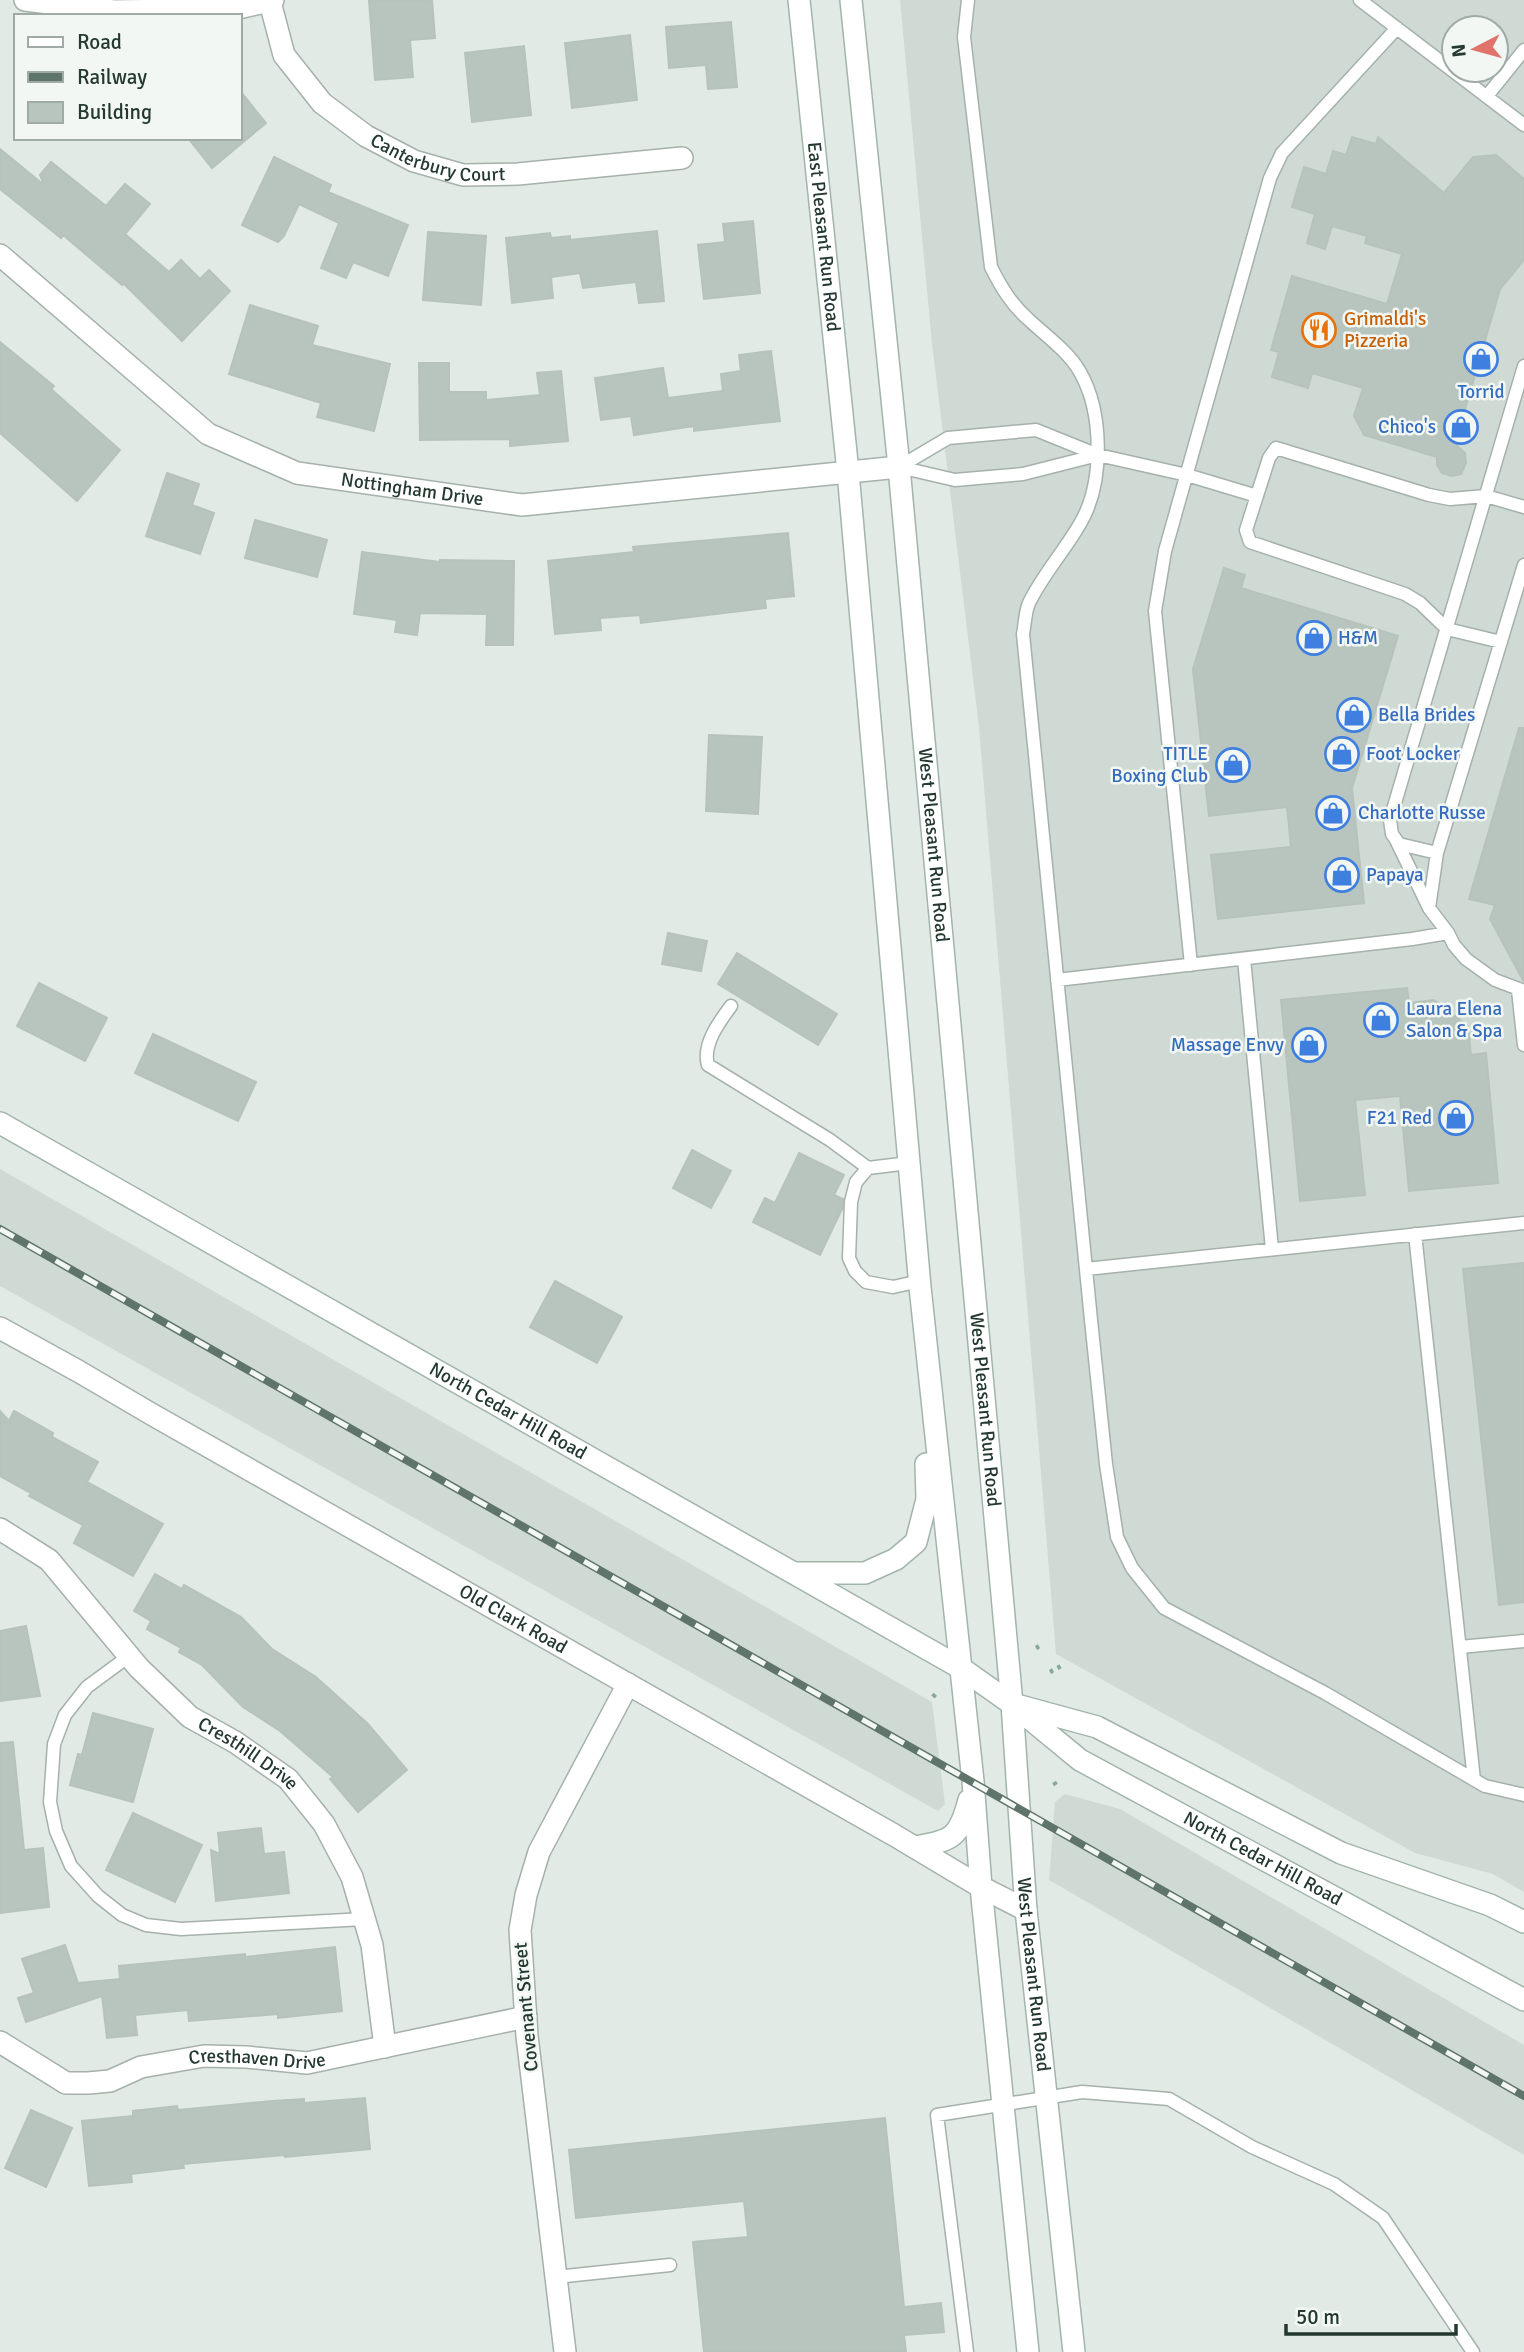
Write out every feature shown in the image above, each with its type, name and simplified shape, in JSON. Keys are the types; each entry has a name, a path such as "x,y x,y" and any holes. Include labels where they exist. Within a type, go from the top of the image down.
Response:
{"street":[{"path":"25,0 114,11 234,9 271,1"},
{"name":"East Pleasant Run Road","path":"799,0 848,472"},
{"path":"851,0 900,467"},
{"name":"Canterbury Court","path":"271,1 284,55 322,103 366,136 414,161 463,175 517,174 682,158"},
{"name":"Nottingham Drive","path":"0,255 208,434 297,473 522,505 900,467"},
{"name":"West Pleasant Run Road","path":"900,467 1012,1704 1026,1910 1074,2352"},
{"path":"848,472 920,1284 973,1781 981,1887 1028,2352"},
{"name":"North Cedar Hill Road","path":"0,1123 961,1668 1012,1704 1080,1760 1524,2000"},
{"path":"792,1573 865,1573 896,1559 916,1542 927,1499 920,1284"},
{"name":"Old Clark Road","path":"0,1328 981,1887 1026,1910"},
{"name":"Cresthill Drive","path":"0,1529 49,1560 129,1656 190,1717 235,1742 288,1779 324,1824 352,1877 372,1945 385,2047"},
{"name":"Covenant Street","path":"565,2352 526,2017 520,1930 526,1895 539,1852 628,1684"},
{"name":"North Cedar Hill Road","path":"1012,1704 1097,1727 1341,1853 1490,1905 1524,1923"},
{"path":"915,1847 948,1840 962,1825 973,1781"},
{"name":"Cresthaven Drive","path":"0,2042 66,2083 88,2083 110,2081 141,2067 204,2056 307,2063 526,2017"}],"lane":[{"path":"968,0 964,37 991,267 1007,297 1055,342 1080,372 1098,421 1098,455 1092,499 1081,522 1028,605 1023,634 1086,1269 1117,1537 1132,1568 1164,1608 1325,1693 1485,1786 1524,1795"},
{"path":"1360,0 1524,125"},
{"path":"1191,965 1155,611 1165,551 1270,178 1282,153 1398,28"},
{"path":"1487,96 1524,50"},
{"path":"1524,366 1390,820 1392,834 1429,908 1448,933 1454,946 1466,959 1495,980 1521,991 1524,1045"},
{"path":"900,467 948,438 1035,430 1098,455 1187,475 1257,496"},
{"path":"1501,642 1447,629 1420,603 1405,594 1250,542 1246,530 1269,458 1276,448 1429,495 1450,499 1486,496 1524,507"},
{"path":"900,467 955,480 1023,474 1098,455"},
{"path":"1429,908 1437,853 1524,565"},
{"path":"1392,834 1399,844 1437,853"},
{"path":"1057,980 1448,933"},
{"path":"1244,958 1272,1249"},
{"path":"731,1006 717,1024 706,1056 708,1065 830,1140 868,1168"},
{"path":"909,1163 868,1168 856,1182 851,1202 849,1258 855,1271 866,1282 893,1287 920,1284"},
{"path":"1086,1269 1524,1223"},
{"path":"1415,1234 1474,1780"},
{"path":"1460,1647 1524,1641"},
{"path":"129,1656 87,1688 65,1715 54,1745 50,1802 56,1831 71,1866 122,1915 146,1925 181,1929 364,1919"},
{"path":"967,2352 937,2115 1082,2092 1169,2099 1252,2147 1334,2184 1383,2218 1473,2352"},
{"path":"556,2277 670,2265"}],"path":[{"path":"1036,1648 1043,1644"},
{"path":"1050,1672 1061,1666"},
{"path":"933,1697 938,1691"},
{"path":"1054,1783 1058,1788"}],"shaded area":[{"path":"900,0 1524,0 1524,1892 1493,1874 1415,1853 1056,1654 979,727 932,344"},
{"path":"0,1169 932,1702 945,1804 938,1811 0,1286"},
{"path":"1065,1794 1120,1809 1524,2045 1524,2155 1049,1880 1055,1802"}],"building":[{"path":"369,0 432,0 435,38 410,40 413,77 375,80"},
{"path":"731,22 737,87 708,89 706,65 669,68 666,27"},
{"path":"630,35 637,100 572,108 565,43"},
{"path":"524,46 531,115 472,122 465,53"},
{"path":"242,93 266,123 212,168 190,140 242,140"},
{"path":"1352,137 1376,144 1378,137 1444,193 1473,157 1496,155 1524,179 1524,260 1500,289 1455,444 1465,453 1466,463 1461,474 1451,476 1442,473 1437,465 1437,457 1364,435 1354,416 1363,388 1312,373 1308,388 1272,377 1279,352 1271,350 1292,276 1387,304 1402,254 1365,243 1367,236 1332,226 1325,249 1307,243 1315,214 1292,207 1304,167 1326,174 1333,151 1346,155"},
{"path":"0,149 44,185 40,175 51,162 106,206 125,184 150,204 125,234 169,272 181,260 200,279 209,270 230,291 182,341 123,283 122,285 63,235 61,238 0,189"},
{"path":"274,157 331,185 328,192 408,225 388,276 353,262 346,278 321,268 339,223 299,204 284,236 278,242 242,225"},
{"path":"753,221 760,293 704,299 698,245 725,242 723,224"},
{"path":"657,231 664,301 639,303 636,282 583,288 580,273 551,277 553,298 512,303 506,238 550,233 551,238 570,236 570,240"},
{"path":"428,232 486,236 481,305 423,300"},
{"path":"250,305 318,326 312,345 390,364 374,431 317,417 321,403 229,374"},
{"path":"0,342 54,386 51,389 120,450 77,501 0,433"},
{"path":"771,351 780,421 694,431 694,426 634,435 631,416 601,420 595,378 663,368 668,398 723,391 721,374 741,371 739,355"},
{"path":"419,363 449,363 449,392 486,392 486,400 540,395 537,373 561,371 568,441 510,446 510,439 420,440"},
{"path":"167,473 199,484 192,505 214,513 200,554 146,536"},
{"path":"255,520 327,540 317,577 245,558"},
{"path":"788,533 794,596 765,599 766,608 641,623 640,615 600,618 601,630 555,634 548,561 634,552 633,547"},
{"path":"362,552 440,562 514,561 513,645 486,645 487,614 420,613 417,635 395,632 397,620 354,614"},
{"path":"1224,568 1245,575 1241,588 1398,636 1352,788 1364,903 1218,919 1211,855 1291,847 1287,807 1209,816 1193,669"},
{"path":"1519,728 1524,728 1524,982 1490,919 1495,905 1469,899"},
{"path":"709,735 762,737 758,814 706,811"},
{"path":"668,933 707,941 701,971 662,964"},
{"path":"737,953 837,1014 818,1045 718,984"},
{"path":"39,983 107,1018 85,1061 17,1026"},
{"path":"1407,988 1409,1003 1434,1000 1468,1026 1471,1055 1486,1053 1498,1183 1409,1191 1400,1096 1355,1100 1365,1195 1300,1201 1281,1000"},
{"path":"153,1034 256,1082 238,1121 135,1073"},
{"path":"692,1150 731,1171 711,1208 673,1188"},
{"path":"799,1153 844,1175 834,1195 843,1199 842,1209 820,1255 753,1222 765,1198 775,1203"},
{"path":"1524,1263 1524,1602 1499,1605 1463,1269"},
{"path":"555,1281 622,1317 597,1363 530,1327"},
{"path":"0,1411 9,1421 14,1411 53,1433 52,1437 98,1462 87,1482 163,1524 133,1576 74,1543 83,1525 29,1496 31,1493 0,1476"},
{"path":"155,1574 182,1589 184,1585 241,1617 272,1649 316,1677 368,1724 407,1770 358,1812 330,1779 333,1777 280,1731 243,1707 202,1665 179,1652 181,1648 147,1629 151,1621 134,1611"},
{"path":"26,1626 40,1696 0,1701 0,1631"},
{"path":"93,1713 153,1729 133,1802 70,1785 78,1754 82,1755"},
{"path":"13,1742 24,1850 43,1848 49,1907 0,1913 0,1743"},
{"path":"133,1813 202,1845 175,1902 106,1870"},
{"path":"261,1828 264,1854 284,1852 289,1893 216,1901 211,1850 220,1854 218,1833"},
{"path":"65,1945 78,1983 120,1979 119,1966 335,1947 342,2011 278,2018 278,2014 189,2021 188,2010 135,2015 137,2035 107,2038 102,1996 26,2022 18,1998 34,1993 22,1959"},
{"path":"365,2098 370,2149 183,2164 184,2168 131,2174 132,2182 89,2186 82,2121 133,2116 133,2111 177,2106 178,2110 272,2101 304,2099 304,2103"},
{"path":"31,2110 72,2128 46,2187 5,2168"},
{"path":"885,2118 904,2307 941,2303 944,2332 904,2335 906,2352 704,2352 693,2242 748,2237 744,2201 576,2218 569,2150"}],"railway":[{"path":"0,1229 1524,2096"}],"place":[{"name":"Grimaldi's Pizzeria","path":"1319,330"},
{"name":"Torrid","path":"1481,359"},
{"name":"Chico's","path":"1461,427"},
{"name":"H&M","path":"1314,638"},
{"name":"Bella Brides","path":"1354,715"},
{"name":"Foot Locker","path":"1342,754"},
{"name":"TITLE Boxing Club","path":"1233,765"},
{"name":"Charlotte Russe","path":"1333,813"},
{"name":"Papaya","path":"1342,875"},
{"name":"Laura Elena Salon & Spa","path":"1381,1020"},
{"name":"Massage Envy","path":"1309,1045"},
{"name":"F21 Red","path":"1456,1118"}]}
